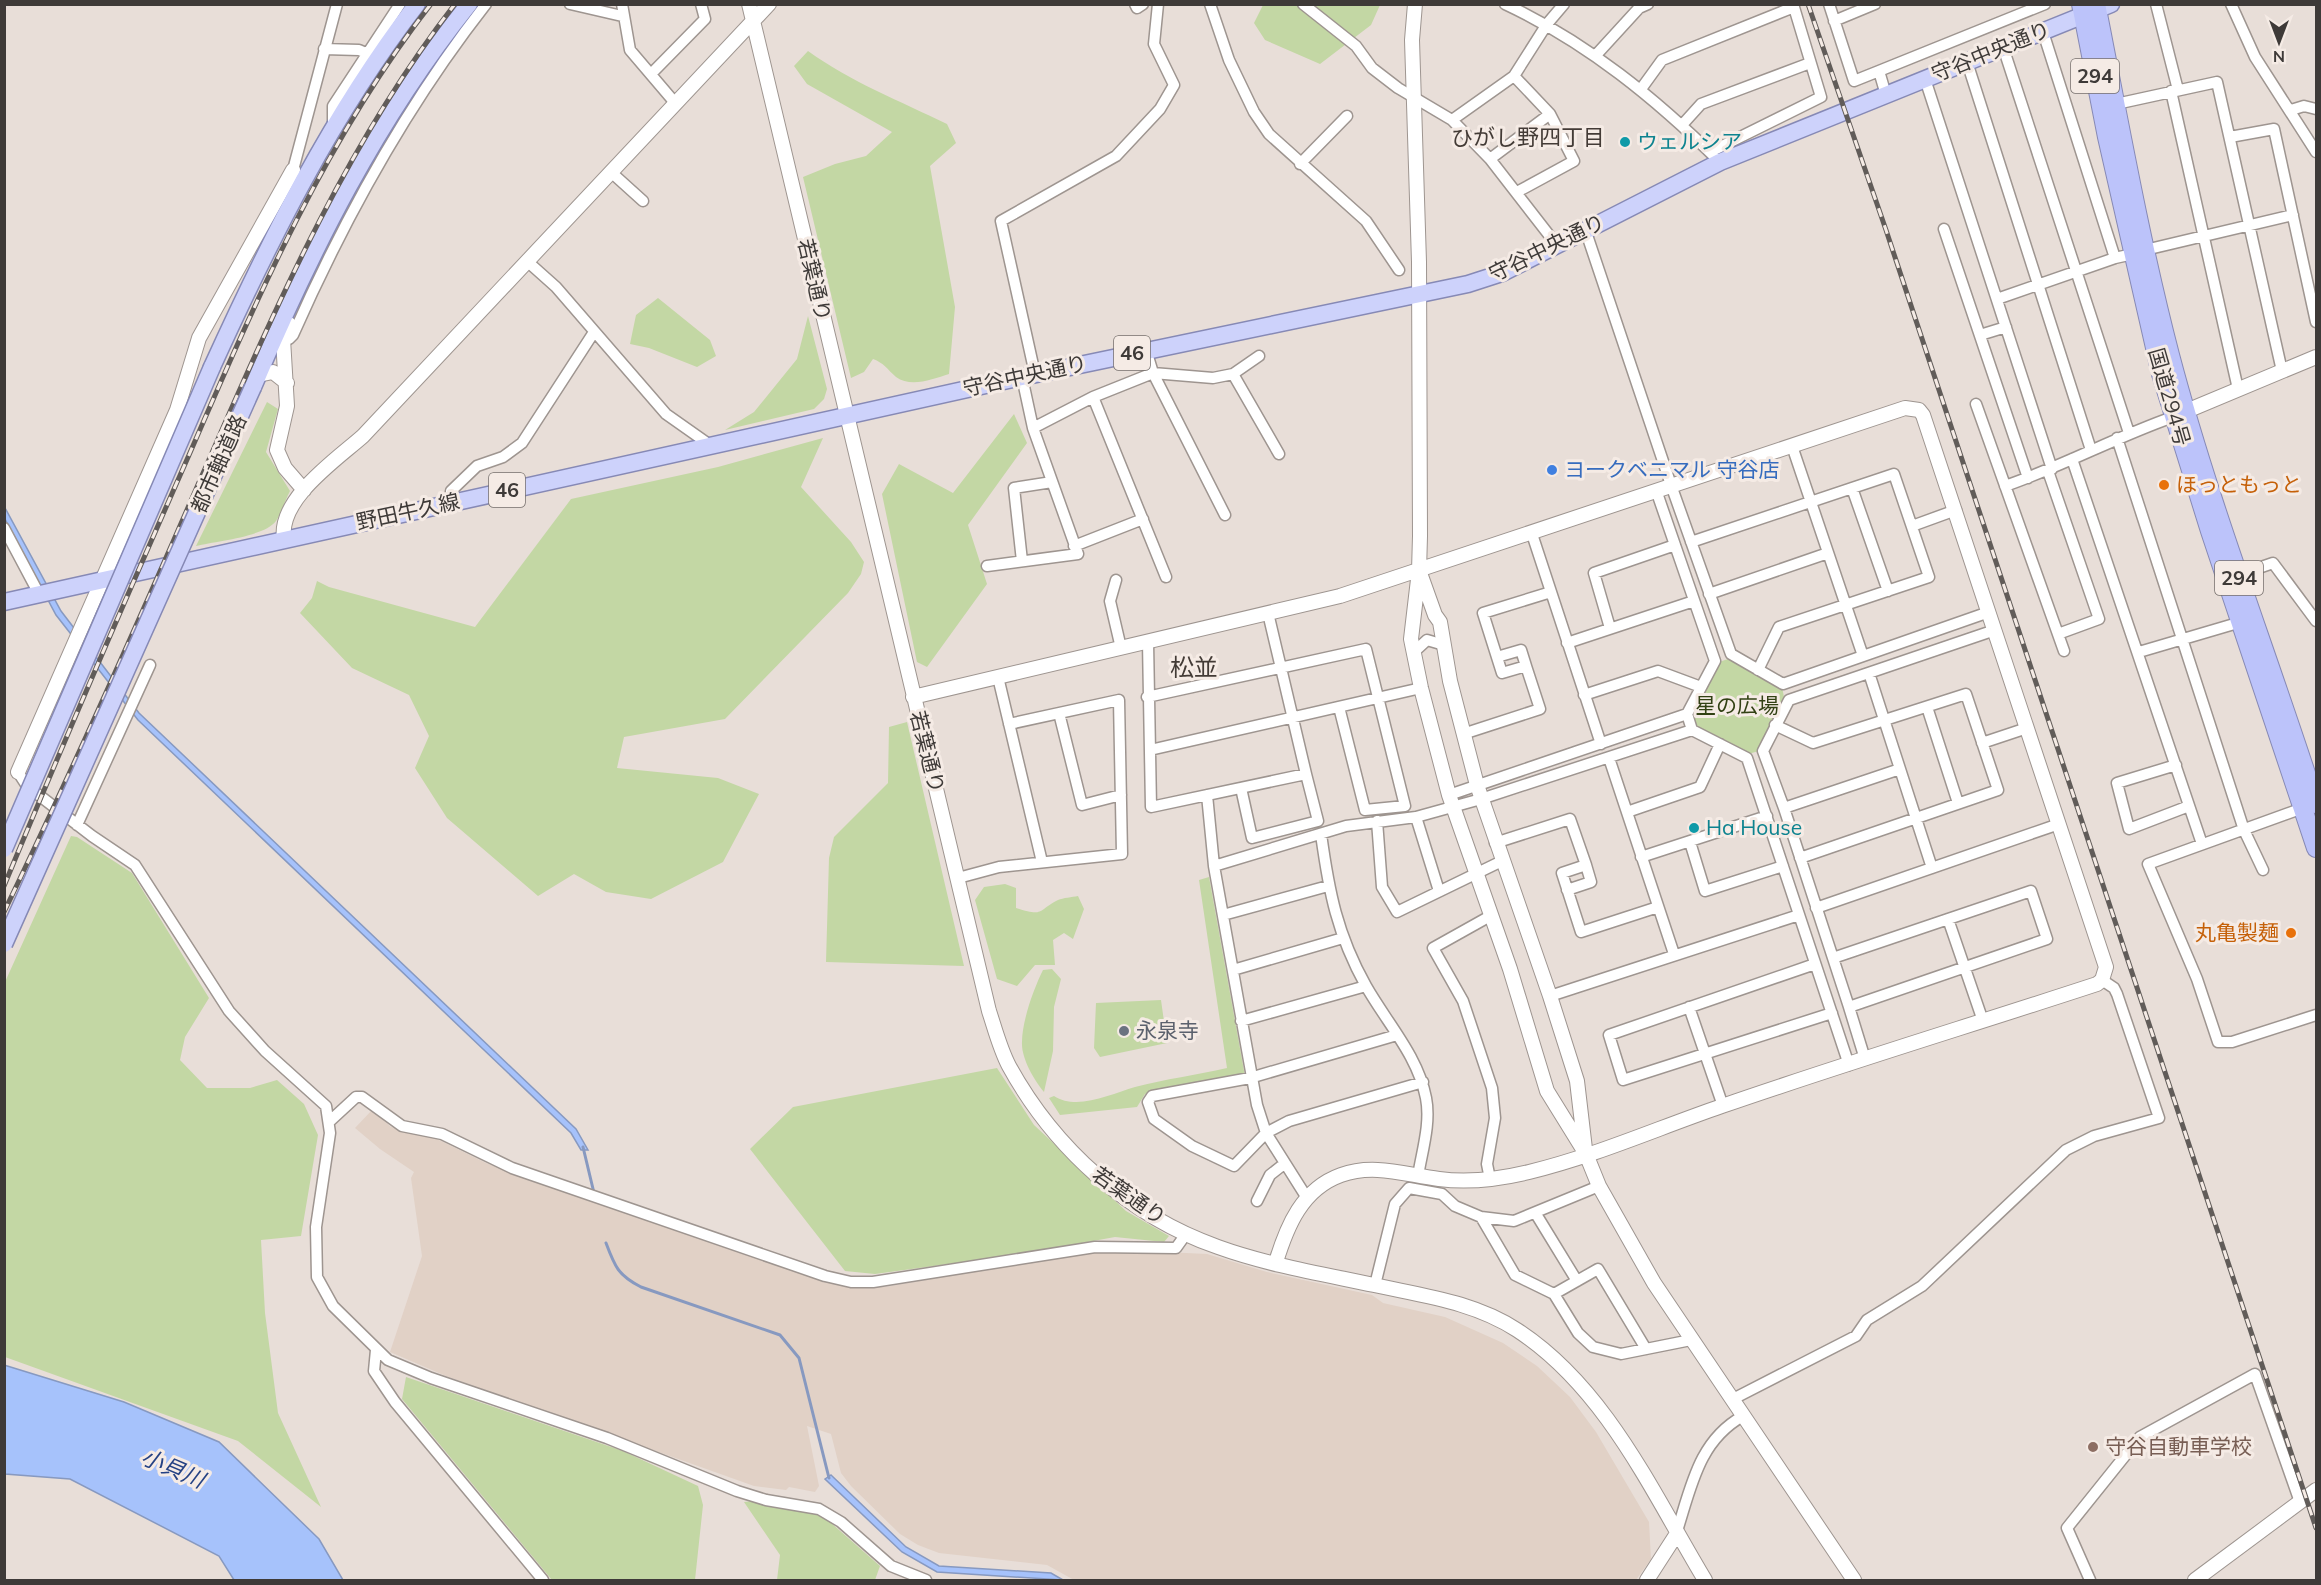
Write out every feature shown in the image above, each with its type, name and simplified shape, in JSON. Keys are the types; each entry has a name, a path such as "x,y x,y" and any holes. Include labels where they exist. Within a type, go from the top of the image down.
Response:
{"highway":[{"name":"国道294号","path":"2094,8 2116,104 2131,254"},
{"name":"国道294号","path":"2094,8 2131,254 2241,622 2312,805"},
{"name":"国道294号","path":"2180,414 2238,575 2312,805 2316,848"}],"main road":[{"path":"4,849 212,367 260,262 333,128 370,69 417,4"},
{"name":"都市軸道路","path":"4,944 256,381 279,339 317,245 373,142 428,59 469,4"},
{"name":"守谷中央通り","path":"846,415 1468,284 1502,273 1715,157 1886,95 2043,32 2094,8"},
{"name":"野田牛久線","path":"4,602 846,415"}],"street":[{"path":"338,4 293,170 199,339 177,410 18,772 27,786 140,870 221,1001 266,1051 320,1098 326,1106 330,1121 327,1163 316,1227 317,1277 333,1306 376,1350 388,1360 408,1369 607,1438 737,1491 766,1500 819,1509 841,1522 891,1566 926,1581"},
{"path":"333,128 333,106 400,4"},
{"path":"304,490 285,468 277,450 287,406 287,383 279,339 289,339 293,335 335,242 387,147 429,81 486,4"},
{"path":"570,4 622,10 630,50 676,104"},
{"path":"651,74 705,19 701,4"},
{"name":"若葉通り","path":"749,4 988,1011 1008,1063 1029,1099 1061,1140 1102,1180 1144,1210 1186,1234 1217,1247 1477,1308 1517,1330 1558,1362 1588,1393 1611,1425 1705,1581"},
{"path":"284,539 284,520 290,507 304,490 363,436 769,4"},
{"path":"1135,4 1137,8 1143,4"},
{"path":"987,566 1078,554 1033,428 1029,375 1001,221 1116,156 1160,109 1174,85 1154,44 1158,4"},
{"path":"1210,4 1229,60 1254,112 1269,134 1366,221 1399,270"},
{"path":"1303,4 1356,46 1372,68 1414,98 1452,120 1490,159 1556,244"},
{"path":"1415,4 1414,98 1419,294 1419,571 1411,639 1421,688 1451,801 1492,915 1547,1090 1586,1154 1599,1186 1691,1340 1854,1581"},
{"path":"1505,4 1547,24 1596,55 1641,89 1715,157 1821,97 1794,6 1662,60 1641,89"},
{"path":"1452,120 1514,76 1547,24 1564,4"},
{"path":"1596,55 1639,8 1648,4"},
{"path":"1829,4 1854,81 2045,4"},
{"path":"1834,21 1875,4"},
{"path":"2156,4 2238,389"},
{"path":"2231,4 2254,57 2291,110 2316,152"},
{"path":"2043,32 2131,254"},
{"path":"2003,47 2129,433"},
{"path":"324,49 359,50 366,53"},
{"path":"1967,62 2091,450"},
{"path":"1682,125 1701,104 1810,63"},
{"path":"1879,71 1886,95"},
{"path":"1514,76 1550,114 1575,161 1517,192"},
{"path":"1925,79 2099,619 2058,634"},
{"path":"2116,104 2217,82 2282,371"},
{"path":"2291,110 2304,106 2316,109"},
{"path":"1490,159 1550,114"},
{"path":"1300,164 1347,116"},
{"path":"2230,137 2274,129 2316,322"},
{"path":"612,173 643,201"},
{"path":"1997,299 2131,254 2293,215"},
{"path":"1585,229 1671,485 1731,654 1782,684 1989,612"},
{"path":"1944,229 2028,478"},
{"path":"317,245 335,242"},
{"path":"528,262 556,287 666,414 710,445"},
{"path":"2305,269 2316,267"},
{"path":"1980,335 2006,327"},
{"path":"452,502 450,491 477,466 503,457 522,442 594,332"},
{"path":"1146,351 1153,374 1225,515"},
{"path":"1033,428 1093,397 1153,374 1213,378 1233,374 1258,356"},
{"path":"2005,486 2050,470 2117,438 2316,357"},
{"path":"256,381 273,372 287,383"},
{"path":"1233,374 1280,454"},
{"path":"1093,397 1166,577"},
{"path":"1976,404 2064,651"},
{"path":"913,697 1340,596 1905,408 1919,410 1923,415 2106,967 2102,980 2097,984 1723,1106 1533,1171 1490,1179 1449,1180 1380,1169 1359,1170 1339,1175 1307,1198 1297,1210 1284,1234 1276,1262"},
{"path":"2117,438 2244,830 2262,870"},
{"path":"1792,447 1863,656"},
{"path":"2072,459 2202,844"},
{"path":"1691,542 1894,474 1929,577 1779,627 1758,670"},
{"path":"1022,561 1014,488 1052,482"},
{"path":"1852,488 1888,591"},
{"path":"1214,866 1346,826 1416,817 1451,801 1477,785 1687,714 1715,661 1656,490"},
{"path":"1912,526 1956,510"},
{"path":"1074,546 1143,519"},
{"path":"4,528 39,594"},
{"path":"1532,534 1601,744"},
{"path":"1610,628 1594,573 1675,545"},
{"path":"1709,594 1828,553"},
{"path":"2238,575 2273,563 2316,621"},
{"path":"1419,571 1434,615 1440,622 1463,734 1481,799 1550,996 1577,1081 1586,1154"},
{"path":"1116,580 1110,602 1121,648"},
{"path":"1526,666 1502,673 1483,613 1551,592"},
{"path":"1567,643 1694,601"},
{"path":"1241,788 1252,838 1318,820 1268,613"},
{"path":"2139,652 2241,622"},
{"path":"1865,1059 1784,808 1763,751 1774,724 1789,700 1995,630"},
{"path":"1414,652 1427,640 1444,645"},
{"path":"1148,642 1147,697 1151,807 1306,774"},
{"path":"1147,697 1366,649 1405,806 1365,810 1339,707"},
{"path":"1463,734 1540,709 1521,650 1497,657"},
{"path":"77,825 150,665"},
{"path":"1584,694 1658,671 1701,687"},
{"path":"1869,673 1932,868"},
{"path":"998,677 1042,862"},
{"path":"1150,750 1421,688"},
{"path":"1774,724 1813,743 1966,694 1998,790 1800,858"},
{"path":"958,878 999,867 1122,854 1119,700 1009,724"},
{"path":"1927,707 1958,803"},
{"path":"1059,713 1082,805 1121,795"},
{"path":"1687,714 1692,730"},
{"path":"1982,743 2027,728"},
{"path":"1451,801 1481,799 1692,730 1747,758 1849,1065"},
{"path":"1627,812 1700,787 1720,744"},
{"path":"1608,758 1674,954"},
{"path":"2176,765 2117,783 2129,829 2189,806"},
{"path":"1784,808 1900,769"},
{"path":"1207,795 1214,866 1251,1078 1266,1132 1307,1198"},
{"path":"2312,805 2148,864 2197,979 2218,1042 2232,1042 2316,1015"},
{"path":"1641,858 1767,816"},
{"path":"1416,817 1439,891"},
{"path":"1495,843 1570,819 1591,882 1567,890"},
{"path":"1377,821 1382,887 1397,912 1502,861"},
{"path":"1816,908 2059,825"},
{"path":"1321,834 1328,886 1342,938 1366,986 1416,1064 1423,1082 1427,1102 1427,1121 1418,1176"},
{"path":"1690,842 1705,891 1783,866"},
{"path":"1586,865 1562,873 1581,932 1658,907"},
{"path":"1223,915 1328,886"},
{"path":"1833,958 2031,891 2047,939 1849,1007"},
{"path":"1490,1179 1487,1164 1495,1118 1492,1088 1463,1001 1433,948 1492,915"},
{"path":"1550,996 1799,915"},
{"path":"1948,919 1983,1021"},
{"path":"1233,970 1342,938"},
{"path":"1815,964 1609,1035 1623,1080 1832,1013"},
{"path":"1733,1400 1856,1336 1867,1320 1922,1286 2066,1150 2094,1136 2160,1118 2117,994 2114,988 2102,980"},
{"path":"1241,1021 1366,986"},
{"path":"1689,1007 1723,1106"},
{"path":"1397,1035 1251,1078 1152,1096 1148,1102 1154,1119 1192,1146 1234,1166 1266,1132 1289,1121 1423,1082"},
{"path":"330,1121 356,1097 362,1097 402,1126 442,1134 489,1158 585,1193 825,1276 851,1282 897,1280 1095,1247 1176,1248 1186,1234"},
{"path":"1257,1200 1263,1184 1284,1164"},
{"path":"1375,1285 1395,1204 1409,1188 1442,1194 1455,1206 1481,1217 1514,1221 1536,1214 1599,1186"},
{"path":"1536,1214 1577,1281"},
{"path":"1481,1217 1515,1275 1554,1294 1578,1333 1593,1347 1622,1354 1691,1340"},
{"path":"1554,1294 1598,1269 1646,1349"},
{"path":"376,1350 374,1371 395,1402 543,1581"},
{"path":"2090,1581 2067,1528 2140,1437 2255,1374 2300,1502"},
{"path":"1647,1581 1676,1534 1707,1448 1725,1426 1743,1416"},
{"path":"2195,1581 2316,1490"}],"shaded area":[{"path":"372,1110 391,1127 435,1138 486,1163 539,1183 830,1282 856,1287 885,1287 1103,1249 1207,1254 1267,1272 1372,1295 1383,1303 1445,1317 1503,1343 1537,1366 1570,1397 1596,1432 1649,1522 1651,1559 1636,1580 1074,1580 1047,1565 939,1553 918,1545 900,1534 851,1486 841,1473 831,1434 807,1426 819,1486 815,1492 789,1487 786,1490 754,1486 446,1376 390,1352 422,1256 411,1178 414,1172 380,1149 355,1128"}],"green space":[{"path":"1263,5 1380,5 1371,25 1320,64 1265,40 1254,23"},
{"path":"808,51 858,82 947,124 956,143 930,166 955,307 949,374 922,382 908,382 896,377 883,364 873,359 864,372 851,378 803,177 835,164 866,156 892,132 807,84 794,66"},
{"path":"658,298 710,340 716,356 697,367 649,348 630,344 636,315"},
{"path":"808,316 827,389 824,399 814,409 725,430 754,412 797,359"},
{"path":"267,402 278,409 266,452 290,491 280,514 270,526 251,535 196,546"},
{"path":"1014,414 1027,443 968,525 987,584 927,667 917,662 882,494 899,464 953,493"},
{"path":"823,438 801,487 851,542 864,562 861,574 848,593 725,719 624,737 617,768 718,778 759,794 723,862 651,899 606,892 574,874 538,896 447,818 415,768 429,736 409,695 352,668 300,613 312,598 317,581 329,587 475,627 571,499 718,467"},
{"name":"星の広場","path":"1728,659 1782,687 1784,697 1759,751 1748,754 1695,727 1691,713 1719,662"},
{"path":"907,722 964,966 826,962 829,858 834,837 888,783 889,727"},
{"path":"71,836 77,837 132,873 209,998 185,1037 180,1060 207,1088 250,1088 277,1080 304,1104 318,1135 301,1236 261,1240 265,1313 278,1413 321,1507 238,1441 5,1357 5,982"},
{"path":"1209,877 1245,1076 1145,1094 1137,1107 1060,1115 1049,1098 1054,1096 1063,1100 1083,1102 1146,1084 1227,1068 1199,880"},
{"path":"1005,884 1016,888 1016,908 1040,912 1058,900 1078,896 1084,909 1073,939 1064,933 1053,940 1055,965 1035,965 1017,986 997,979 975,900 984,887"},
{"path":"1052,969 1061,979 1054,1007 1053,1051 1044,1092 1032,1075 1022,1048 1024,1024 1029,1005 1043,970"},
{"path":"1161,1000 1167,1043 1100,1057 1094,1048 1096,1003"},
{"path":"997,1068 1034,1125 1126,1211 1169,1236 1164,1242 1115,1237 1021,1254 875,1274 845,1271 750,1149 793,1107"},
{"path":"406,1377 623,1451 698,1486 703,1505 695,1580 552,1580 402,1399"},
{"path":"754,1501 822,1515 880,1566 875,1580 777,1580 780,1555 744,1502"}],"water":[{"path":"4,506 61,611 139,713 576,1129 588,1150 581,1150 571,1133 138,720 56,615 5,519"},
{"name":"小貝川","path":"4,1365 124,1402 219,1442 319,1539 343,1580 234,1580 219,1556 70,1479 5,1474"},
{"path":"831,1475 906,1547 939,1566 1051,1573 1063,1580 937,1572 902,1552 825,1479"}],"waterway":[{"path":"583,1147 594,1193"},
{"path":"606,1243 618,1270 641,1287 780,1335 799,1358 829,1478"}],"railway":[{"path":"4,886 119,616 268,279 326,165 358,110 393,56 431,4"},
{"path":"4,912 104,697 283,294 344,174 378,116 415,59 455,4"},
{"path":"1808,4 1886,230 2316,1528"}],"place":[{"name":"ウェルシア","path":"1625,142"},
{"name":"ヨークベニマル 守谷店","path":"1552,470"},
{"name":"ほっともっと","path":"2164,485"},
{"name":"Ha House","path":"1694,828"},
{"name":"丸亀製麺","path":"2291,933"},
{"name":"永泉寺","path":"1124,1031"},
{"name":"守谷自動車学校","path":"2093,1447"}],"district":[{"name":"ひがし野四丁目","path":"1528,137"},
{"name":"松並","path":"1194,668"}]}
